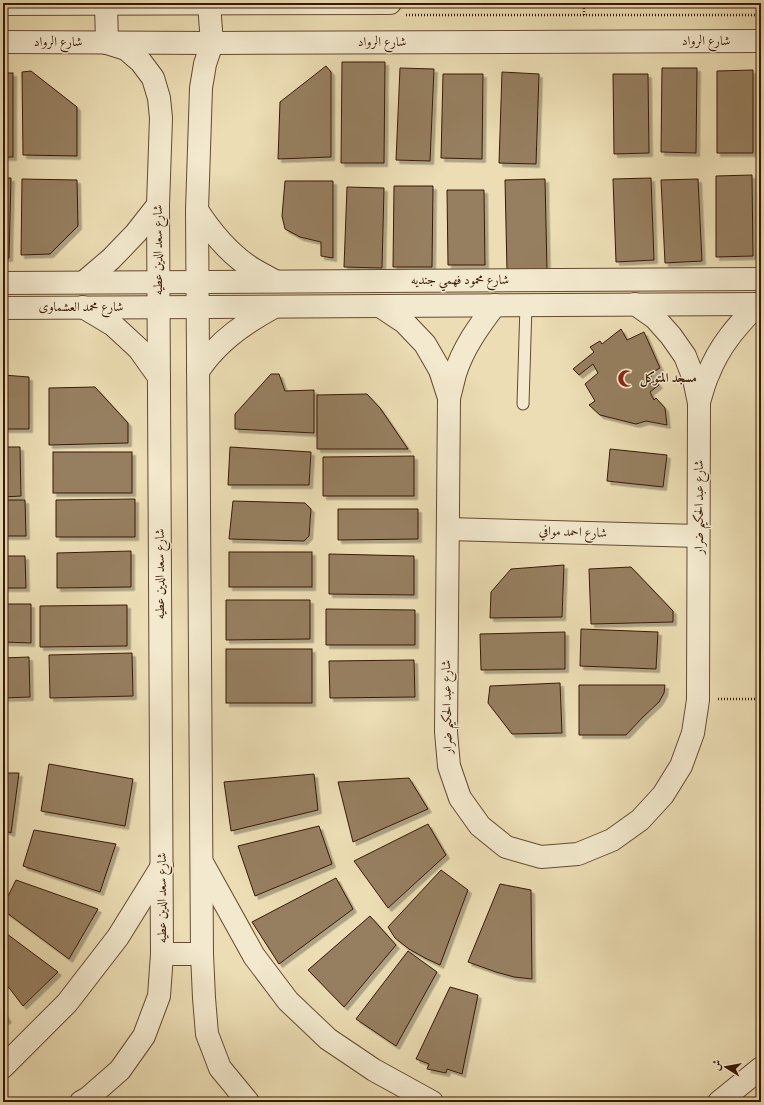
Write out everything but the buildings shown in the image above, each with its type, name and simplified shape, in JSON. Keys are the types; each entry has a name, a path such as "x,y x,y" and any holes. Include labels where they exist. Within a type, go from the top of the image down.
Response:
{"street":[{"path":"3,4 390,3"},
{"path":"106,4 106,42"},
{"path":"209,4 212,42 205,64 201,88 197,210 202,954 207,1034 220,1068 248,1102"},
{"name":"شارع الرواد","path":"3,42 761,41"},
{"name":"شارع سعد الدين عطيه","path":"80,1102 88,1098 120,1070 144,1036 159,996 162,954 158,282 159,98 153,78 141,62 126,49 106,42"},
{"path":"84,282 111,259 136,233 158,205"},
{"path":"197,210 212,232 230,252 252,269 276,281"},
{"name":"شارع محمود فهمي جنديه","path":"158,282 761,279"},
{"name":"شارع محمد العشماوى","path":"3,283 158,282"},
{"name":"شارع عبد الحكيم ضرار","path":"495,305 479,326 466,349 456,373 449,398 446,732 448,766 460,798 480,826 506,847 541,857 578,854 612,840 640,820 663,795 681,766 693,733 698,700 699,403 694,379 685,356 672,336 655,318 635,304"},
{"name":"شارع محمود فهمي جنديه","path":"159,307 759,304"},
{"name":"شارع عبد الحكيم ضرار","path":"699,403 708,375 721,349 738,325 759,304"},
{"path":"198,371 214,351 232,333 253,318 276,306"},
{"name":"شارع عبد الحكيم ضرار","path":"380,306 404,322 425,344 440,370 449,398"},
{"path":"83,307 113,325 139,348 159,377"},
{"name":"شارع محمد العشماوى","path":"3,308 159,307"},
{"name":"شارع احمد موافي","path":"448,529 698,536"},
{"path":"202,862 254,956 288,1001 328,1038 374,1070 432,1102"},
{"path":"3,1067 67,1003 118,937 162,866"},
{"path":"162,954 202,954"},
{"path":"719,1102 761,1068"}],"lane":[{"path":"524,404 526,305"}],"path":[{"path":"584,3 584,15"},
{"path":"698,700 761,699"}],"place":[{"name":"مسجد المتوكل","path":"627,378"}]}
